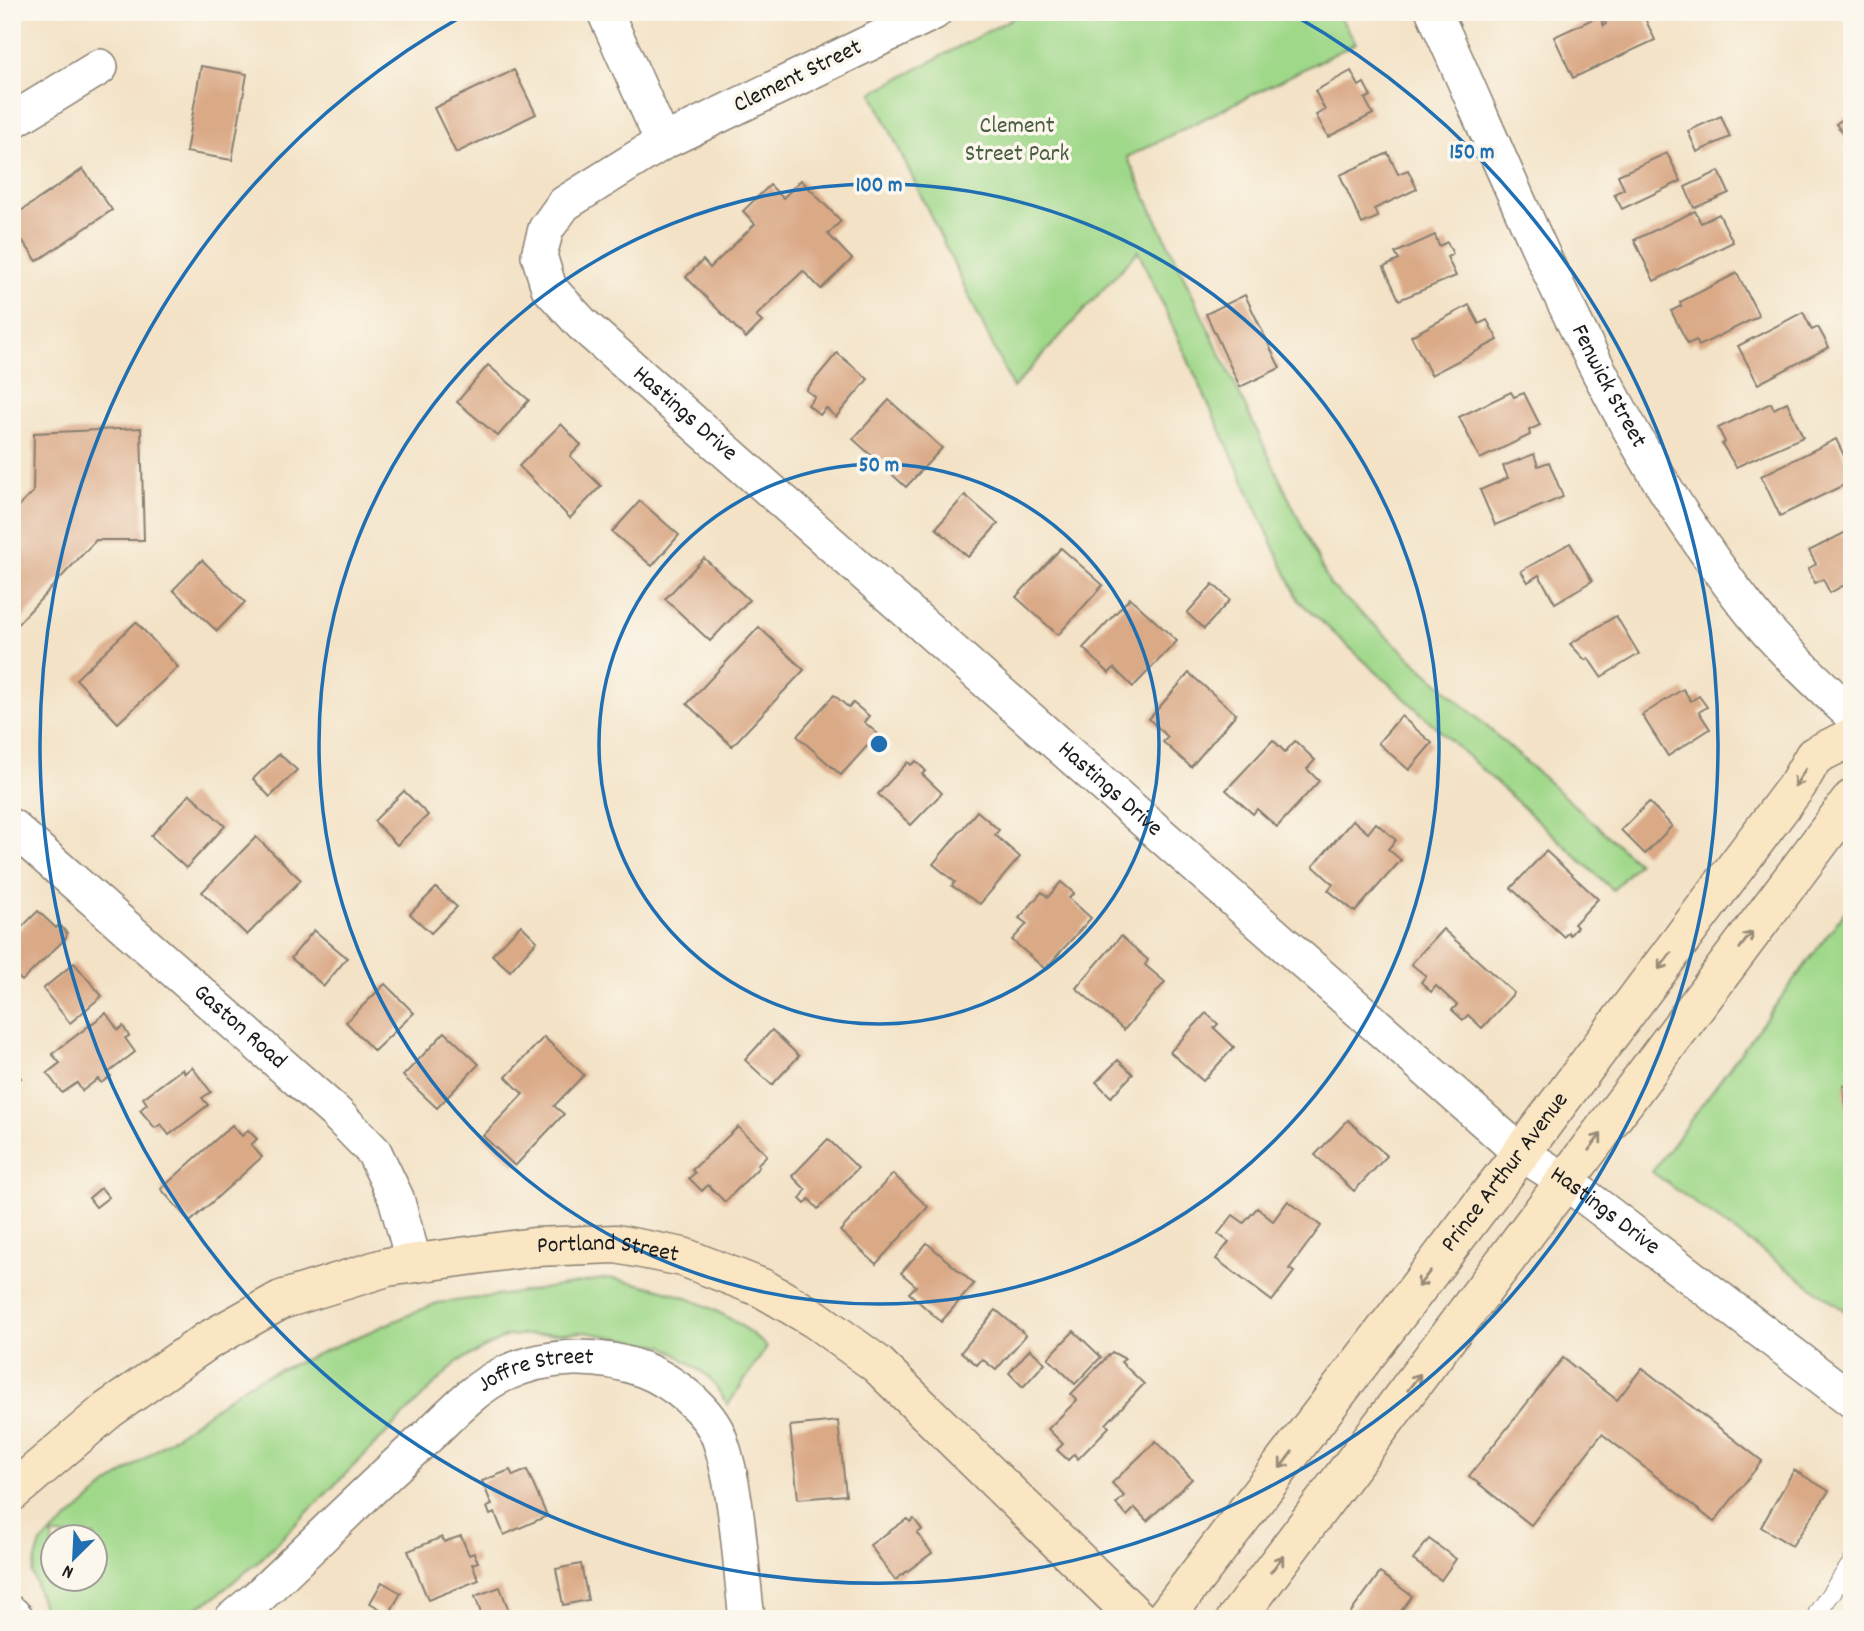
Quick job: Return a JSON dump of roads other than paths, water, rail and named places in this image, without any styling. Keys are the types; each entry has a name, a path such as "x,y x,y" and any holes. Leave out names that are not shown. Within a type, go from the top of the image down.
{"street":[{"path":"605,12 663,142"},
{"name":"Clement Street","path":"663,142 934,12"},
{"name":"Fenwick Street","path":"1434,12 1615,406 1655,476 1749,610 1852,715"},
{"path":"12,121 100,67"},
{"name":"Hastings Drive","path":"663,142 564,204 553,217 539,255 543,275 559,302 1521,1153 1565,1181 1852,1400"},
{"name":"Prince Arthur Avenue","path":"1164,1619 1521,1153 1798,784 1814,755 1852,737"},
{"path":"1236,1619 1852,799"},
{"name":"Gaston Road","path":"12,827 335,1112 374,1152 396,1198 414,1264"},
{"name":"Portland Street","path":"12,1492 108,1410 206,1341 281,1300 387,1267 534,1247 615,1244 682,1256 762,1288 815,1319 877,1364 1138,1619"},
{"name":"Joffre Street","path":"232,1619 463,1404 502,1375 538,1362 582,1358 626,1364 656,1375 698,1407 720,1437 728,1470 747,1619"},
{"path":"12,1614 17,1619"}],"lane":[{"path":"1818,1612 1852,1563"}],"park label":[{"name":"Clement Street Park","path":"1017,141"}]}
